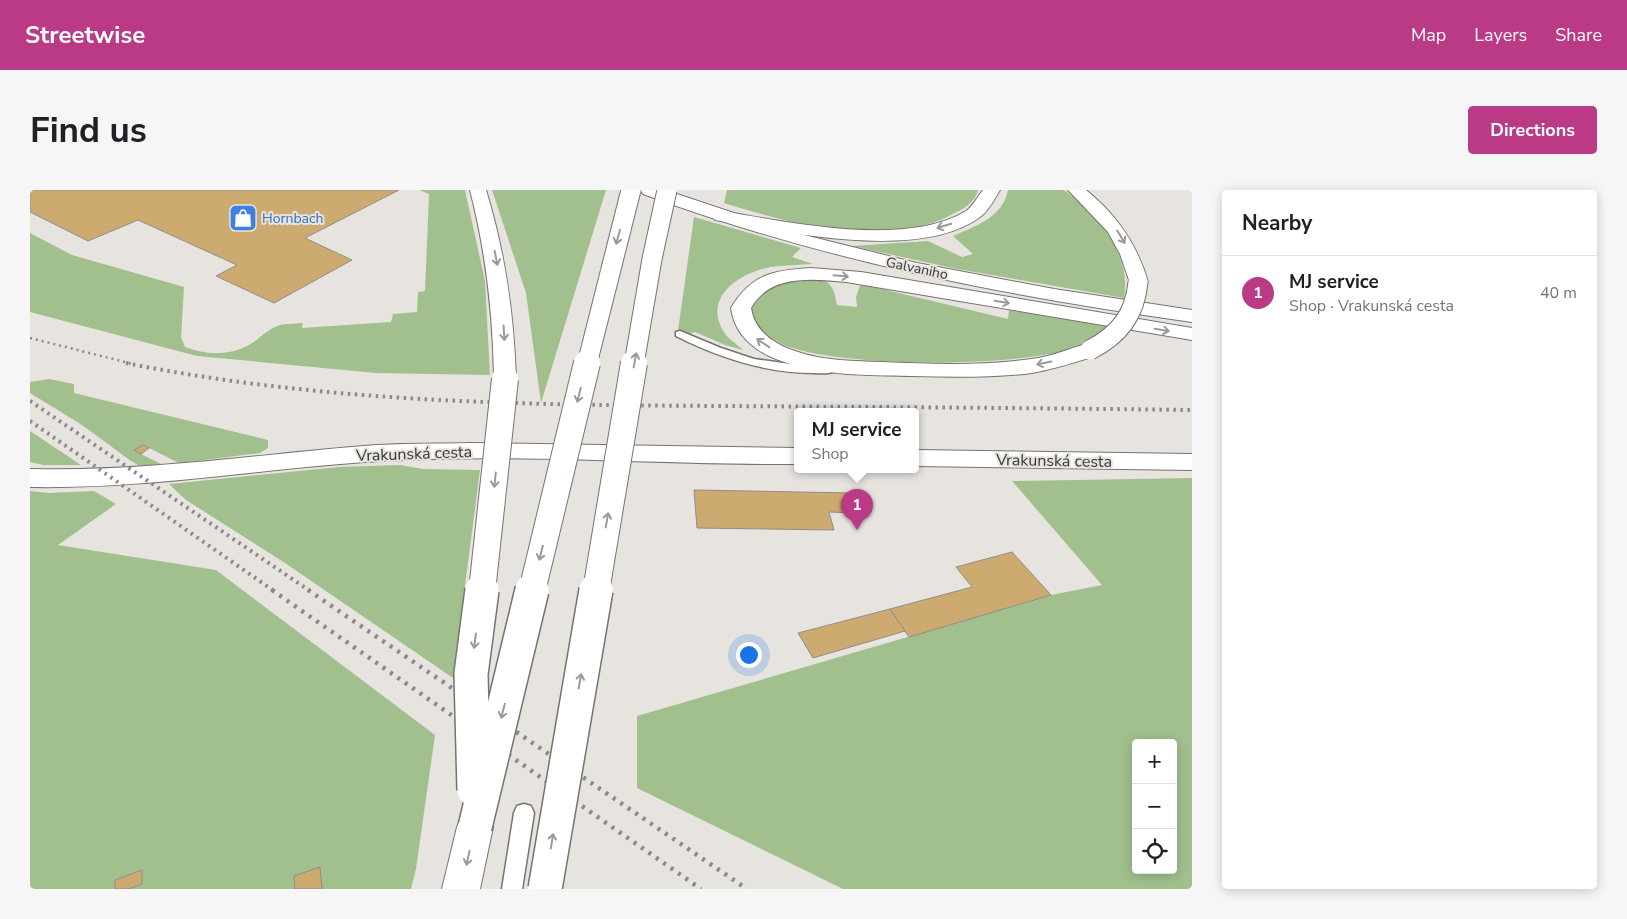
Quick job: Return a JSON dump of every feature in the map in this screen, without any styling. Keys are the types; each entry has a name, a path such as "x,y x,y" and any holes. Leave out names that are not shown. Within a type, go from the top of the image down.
{"main road":[{"path":"475,827 471,674 492,512 505,379 504,331 500,288 490,230 478,190"},
{"path":"461,889 613,256 631,190"},
{"name":"Galvaniho","path":"649,190 721,216 845,252 1012,288 1192,316"},
{"path":"545,889 650,268 667,190"},
{"path":"721,216 842,234 904,234 931,230 961,220 981,208 992,190"},
{"path":"1076,190 1108,219 1126,245 1134,262 1138,282 1134,307 1129,319 1108,342 1090,350 1062,360 1001,369 865,368 796,358 764,344 745,327 741,317 741,308 744,300 759,286 784,277 807,274 842,275 1192,334"},
{"name":"Vrakunská cesta","path":"30,478 76,479 140,476 366,454 470,451 794,456"},
{"name":"Vrakunská cesta","path":"919,458 1192,462"}],"lane":[{"path":"1086,190 1108,219"},
{"path":"680,334 712,350 738,360 799,369 865,368"},
{"path":"512,889 524,813"}],"green space":[{"path":"419,190 465,190 485,281 490,375 376,373 197,356 30,312 30,233 72,255 184,287 181,337 185,347 201,352 225,353 241,349 272,329 285,324 303,323 302,328 391,322 393,314 417,312 418,292 425,291 429,194"},
{"path":"492,190 606,190 541,403 526,293"},
{"path":"727,190 978,190 974,199 964,208 925,225 897,230 868,232 808,225 779,219 724,203"},
{"path":"1008,190 1063,190 1091,213 1108,234 1120,258 1124,271 1124,298 957,269 852,246 928,241 962,257 973,254 953,236 979,224 994,214 1001,207"},
{"path":"694,217 801,248 792,257 813,264 776,266 759,270 746,275 726,290 720,299 717,310 719,322 726,335 743,350 725,345 695,332 677,338"},
{"path":"822,280 831,287 835,294 837,305 857,307 856,297 860,286 865,285 1008,319 1009,310 1108,326 1080,346 1053,353 975,362 929,362 842,358 806,351 780,343 763,332 757,325 752,310 754,302 770,288 796,281"},
{"path":"49,379 74,384 74,393 268,440 268,448 260,453 179,463 143,445 135,451 163,465 138,465 82,425 30,393 30,382"},
{"path":"30,431 81,465 43,465 30,462"},
{"path":"400,465 423,469 480,470 453,678 285,563 186,500 169,484 339,467"},
{"path":"1192,478 1192,889 843,889 637,788 637,716 1051,595 1102,585 1012,481"},
{"path":"30,491 49,493 94,491 116,504 58,545 216,570 435,735 416,869 411,889 30,889"}],"building":[{"path":"30,190 399,190 305,238 352,260 274,303 216,276 237,265 138,220 88,241 30,212"},
{"path":"143,445 149,448 141,454 134,450"},
{"path":"694,490 851,493 856,513 829,512 834,530 697,528"},
{"path":"1012,552 1051,595 909,637 890,609 972,587 956,567"},
{"path":"890,609 905,631 813,658 798,633"},
{"path":"320,867 322,889 295,889 294,876"},
{"path":"142,870 142,884 129,889 115,889 115,880"}],"railway":[{"path":"30,338 133,364"},
{"path":"126,363 275,386 350,394 499,403 1192,410"},
{"path":"30,401 310,591"},
{"path":"30,421 274,591"},
{"path":"272,590 701,889"},
{"path":"308,590 747,889"}],"place":[{"name":"Hornbach","path":"243,218"},
{"name":"MJ service","path":"857,530"}]}
